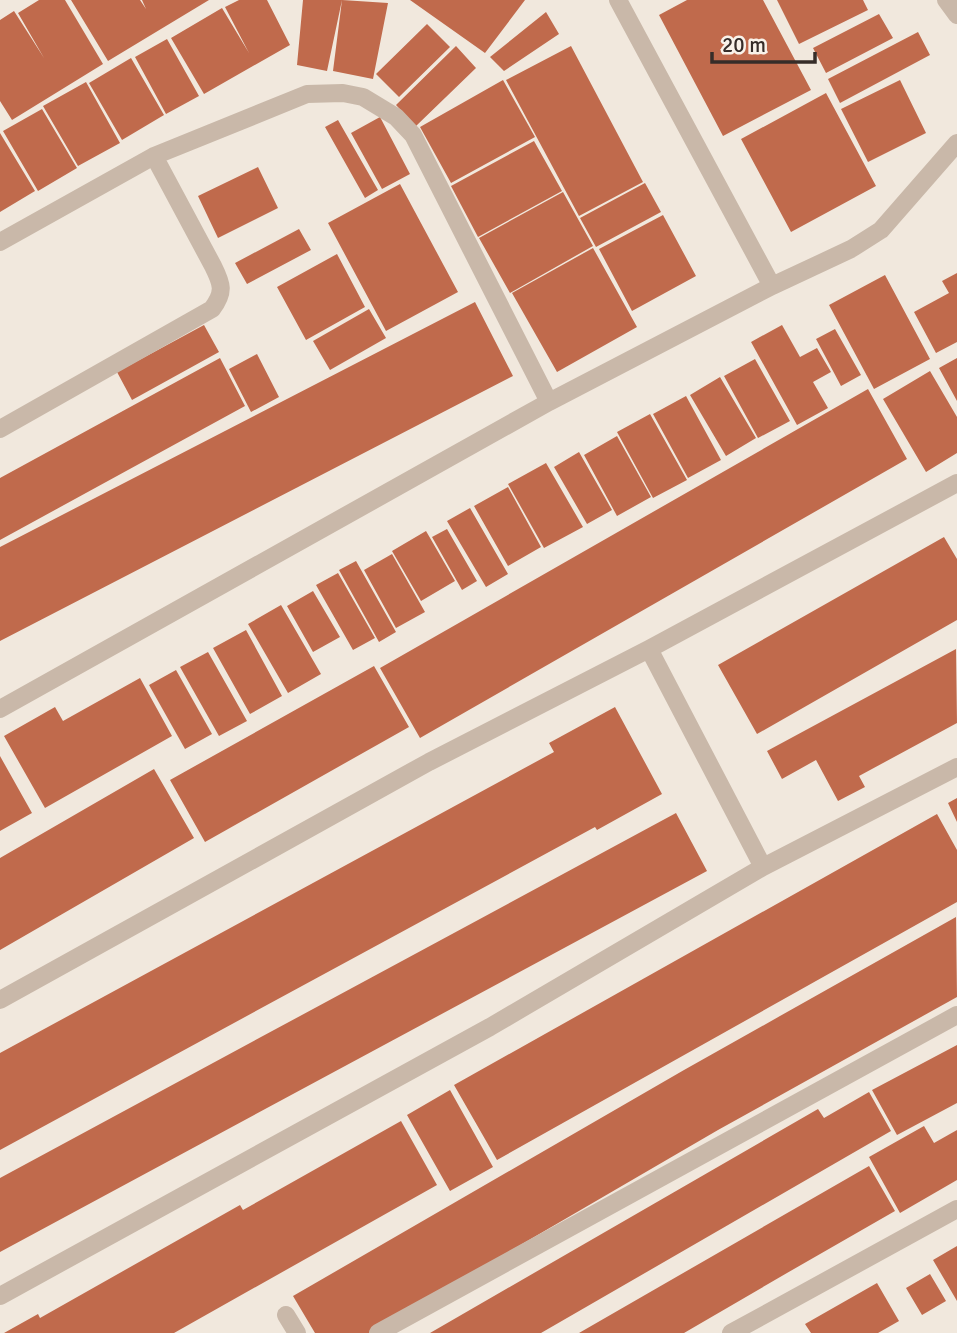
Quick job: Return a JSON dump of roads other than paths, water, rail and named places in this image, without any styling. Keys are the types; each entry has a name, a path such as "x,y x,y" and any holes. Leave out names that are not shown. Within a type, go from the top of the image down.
{"street":[{"path":"618,0 772,286"},
{"path":"946,0 957,15"},
{"path":"0,242 154,156 307,94 344,93 363,97 397,117 412,135 549,402"},
{"path":"0,709 549,402 772,286 851,250 881,230 957,143"},
{"path":"0,429 212,309 222,296 222,284 154,156"},
{"path":"0,1000 429,762 649,649 957,483"},
{"path":"649,649 763,867"},
{"path":"0,1296 490,1027 763,867 957,767"},
{"path":"378,1333 957,1015"},
{"path":"731,1333 957,1209"},
{"path":"286,1315 297,1333"}]}
